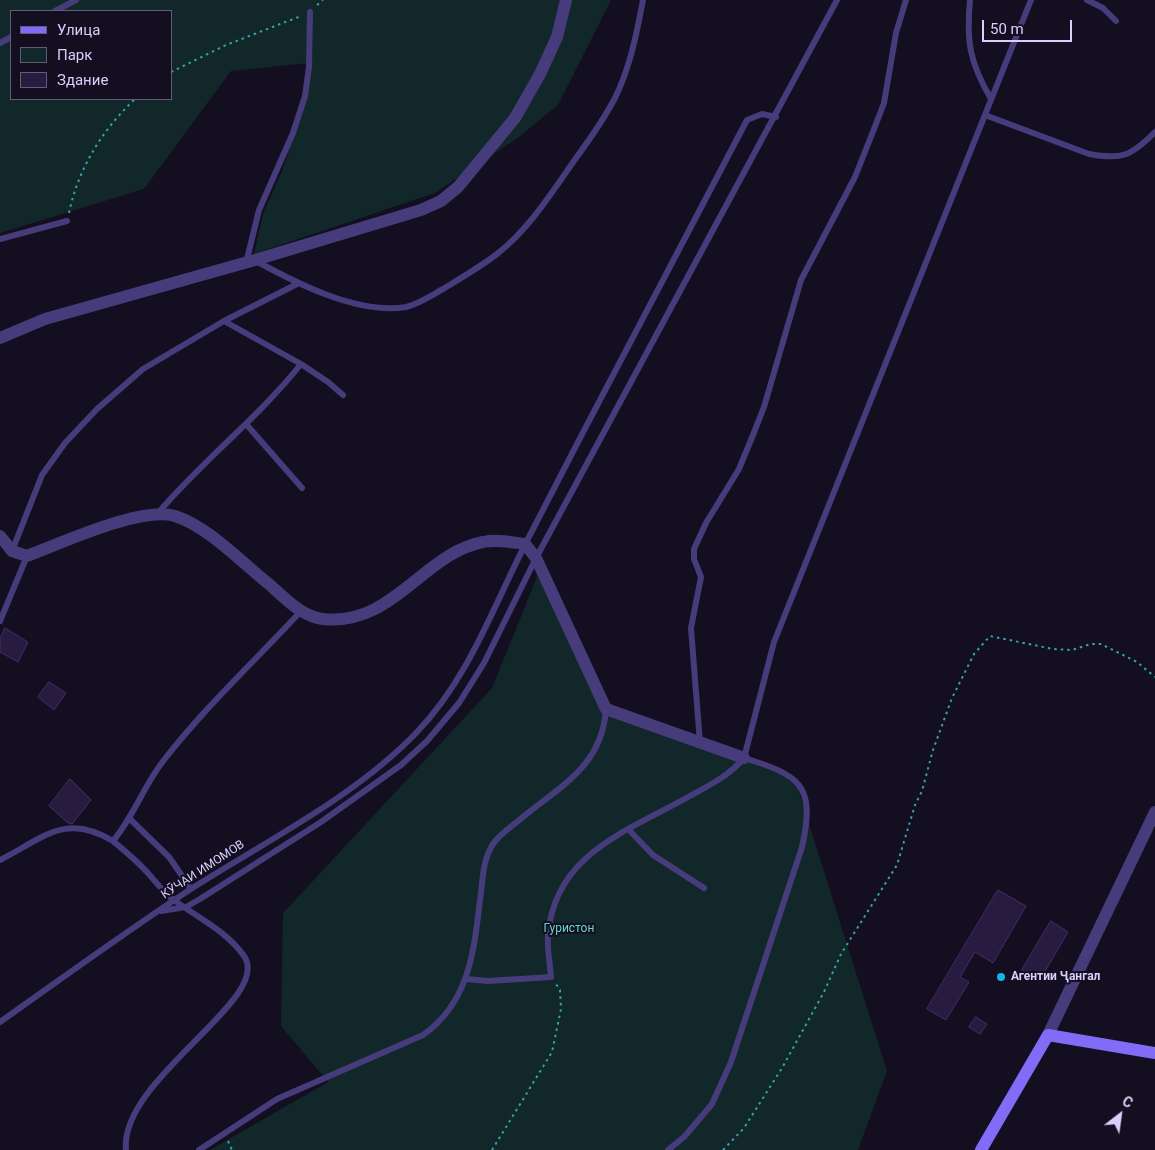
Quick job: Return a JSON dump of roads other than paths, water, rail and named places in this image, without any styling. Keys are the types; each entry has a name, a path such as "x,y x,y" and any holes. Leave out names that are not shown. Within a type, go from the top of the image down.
{"street":[{"path":"0,338 45,319 251,261 421,210 441,201 458,187 515,118 540,74 557,37 566,0"},
{"path":"0,536 12,551 27,556 138,516 158,513 176,516 195,526 225,548 301,611 322,619 344,618 366,613 396,598 448,556 466,547 484,541 505,541 525,544 536,558 606,709 744,758"},
{"path":"981,1150 1048,1035 1155,812"},
{"path":"1048,1035 1155,1053"}],"lane":[{"path":"57,10 76,0"},
{"path":"310,12 309,67 305,96 293,133 259,210 251,261 332,296 363,304 407,306 421,301 451,284 498,254 531,219 564,176 615,98 631,53 643,0"},
{"name":"КӮЧАИ ИМОМОВ","path":"160,912 186,907 345,806 401,765 421,747 449,716 468,690 536,558 837,0"},
{"path":"700,743 691,628 701,576 694,559 694,549 706,523 738,469 753,435 764,407 801,280 855,177 874,129 884,103 896,33 906,0"},
{"path":"970,0 969,38 972,57 979,78 992,99"},
{"path":"467,980 488,981 551,977 548,937 551,916 566,878 581,862 629,830 725,776 744,758 774,642 1031,0"},
{"path":"1088,0 1103,8 1116,21"},
{"name":"КӮЧАИ ИМОМОВ","path":"160,912 192,889 315,812 386,760 417,732 438,709 460,675 525,544 747,120 762,114 776,116"},
{"path":"985,115 1089,154 1103,156 1121,157 1136,148 1155,132"},
{"path":"0,240 67,222"},
{"path":"12,551 42,474 65,443 90,416 143,370 224,322 299,283"},
{"path":"224,322 301,364 328,382 343,395"},
{"path":"158,513 189,478 276,394 301,364"},
{"path":"246,424 302,488"},
{"path":"0,621 27,556"},
{"path":"113,841 130,818 156,770 190,727 301,611"},
{"path":"199,1150 284,1096 423,1035 433,1028 452,1008 467,980 475,937 482,876 488,853 500,836 583,768 600,740 606,709"},
{"path":"668,1150 685,1136 712,1104 731,1062 802,847 807,823 803,790 793,777 778,769 744,758"},
{"path":"130,818 169,857 192,889"},
{"path":"0,860 55,831 69,827 85,828 113,841 175,900 218,930 244,955 249,965 249,974 233,1001 164,1072 136,1109 126,1134 126,1150"},
{"path":"629,830 653,855 704,888"},
{"path":"0,1022 160,912"}],"place":[{"name":"Агентии Ҷангал","path":"1001,977"}],"park label":[{"name":"Гуристон","path":"569,929"}]}
